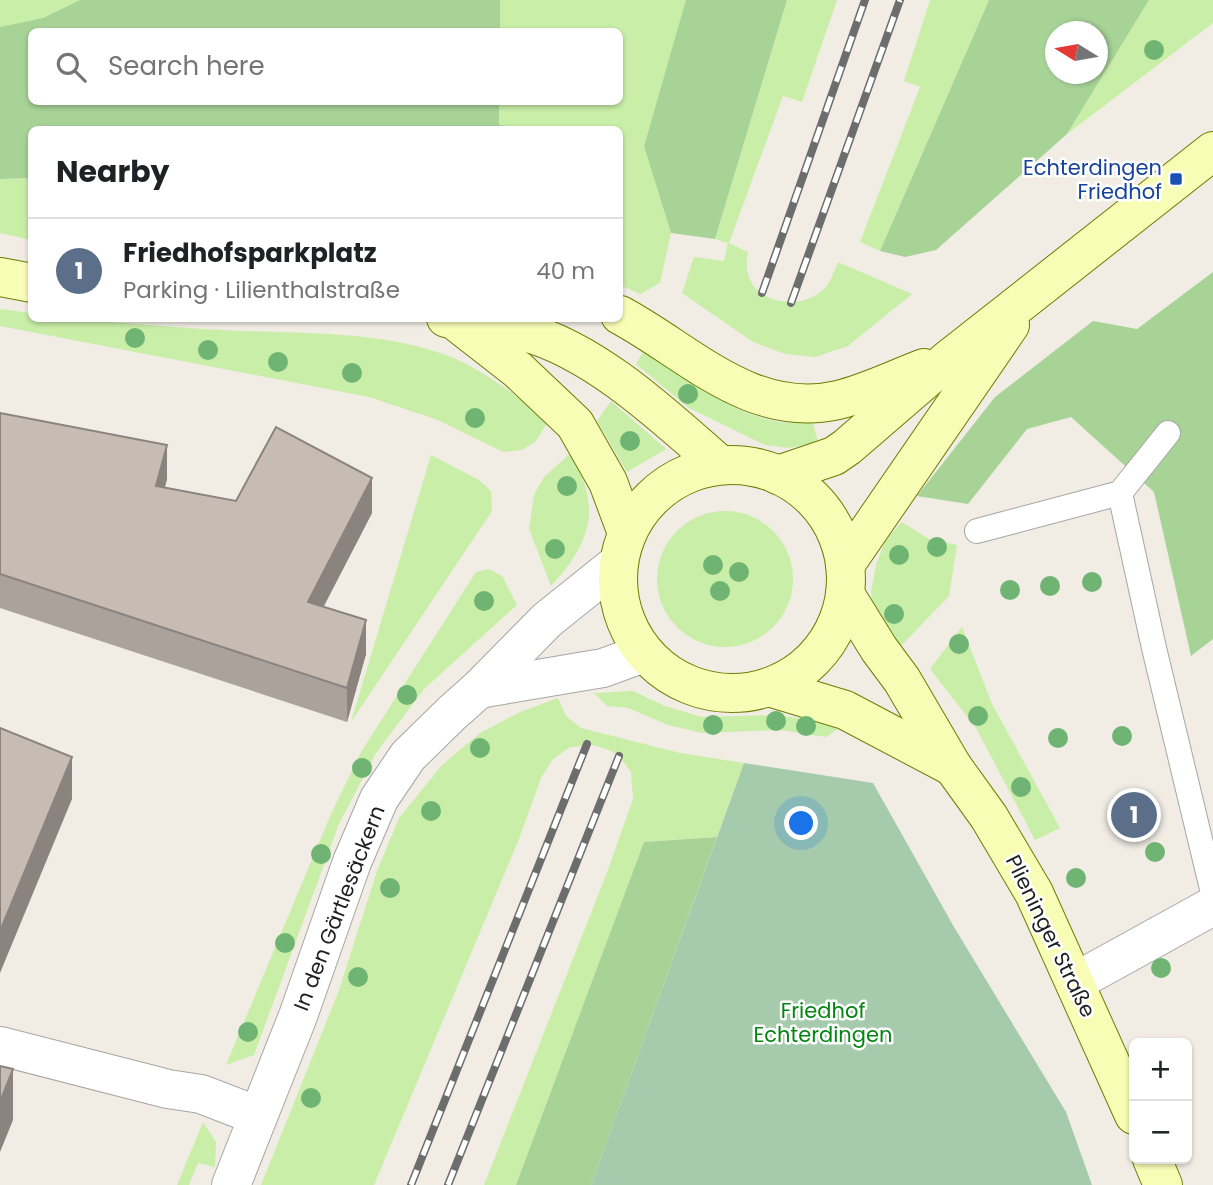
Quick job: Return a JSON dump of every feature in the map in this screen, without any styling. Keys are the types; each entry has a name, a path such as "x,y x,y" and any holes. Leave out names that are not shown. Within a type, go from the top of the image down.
{"main road":[{"path":"778,475 834,456 847,447 949,359 1213,151"},
{"path":"0,277 28,282"},
{"path":"845,579 1032,293"},
{"path":"623,317 734,386 763,398 800,404 835,401 949,359"},
{"path":"453,322 518,370 575,424 608,482 623,548 618,595 627,626 644,653 670,676 701,690 735,694 769,687 797,673 820,652 837,625 845,579 838,536 824,511 803,490 778,475 750,466 720,465 691,472 665,486 643,508 623,548"},
{"path":"462,322 525,332 560,346 611,375 720,465"},
{"name":"Plieninger Straße","path":"845,579 878,649 902,680 953,767 989,817 1034,893 1129,1104"},
{"name":"Plieninger Straße","path":"769,687 845,710 953,767"},
{"path":"1154,1164 1163,1185"}],"street":[{"name":"In den Gärtlesäckern","path":"231,1185 299,1017 352,862 379,799 408,756 623,548"},
{"path":"479,690 603,668 644,653"},
{"path":"1075,982 1213,906"},
{"path":"0,1046 201,1094 258,1116"}],"lane":[{"path":"977,531 1120,493 1168,433"},
{"path":"1120,493 1213,893"}],"green space":[{"path":"0,0 80,0 43,18 0,27"},
{"path":"80,0 500,0 500,28 28,28 28,105 499,105 499,125 506,126 28,126 28,178 0,179 0,27 43,18"},
{"path":"500,0 687,0 644,145 671,233 660,283 640,294 623,286 623,126 499,125 499,105 623,105 623,28 500,28"},
{"path":"686,0 787,0 715,239 671,233 644,146"},
{"path":"787,0 837,0 802,102 783,96 729,243 748,252 750,280 756,289 775,300 797,301 818,294 828,284 838,262 912,294 848,346 815,357 785,354 753,342 682,293 694,257 724,261 728,243 715,239"},
{"path":"930,0 989,0 880,251 860,242 920,87 904,81"},
{"path":"989,0 1149,0 1108,67 1108,21 1045,21 1045,84 1098,84 1067,134 936,250 905,257 880,251"},
{"path":"1149,0 1213,0 1213,23 1067,134 1098,84 1108,84 1108,67"},
{"path":"28,178 28,239 0,233 0,179"},
{"path":"1213,272 1213,639 1191,656 1154,492 1071,417 1027,429 968,504 917,496 995,397 1093,321 1137,329"},
{"path":"0,309 28,313 28,322 109,322 333,334 388,340 455,359 497,382 549,420 536,441 522,450 503,452 438,420 369,397 0,326"},
{"path":"644,350 706,392 739,409 779,422 813,423 818,442 790,448 765,445 689,408 636,364"},
{"path":"611,401 666,449 627,472 597,421"},
{"path":"572,452 587,493 588,523 574,557 551,586 529,529 534,495 544,477"},
{"path":"431,455 479,480 491,491 492,511 351,722"},
{"path":"725,511 751,516 773,531 788,553 793,579 788,605 773,627 751,642 725,647 699,642 677,627 662,605 657,579 662,553 677,531 699,516"},
{"path":"902,522 929,539 957,545 949,596 899,648 873,614 871,591 876,565 885,541"},
{"path":"489,569 502,576 517,605 424,689 376,753 339,824 254,1055 226,1065 331,814 361,752 476,572"},
{"path":"962,627 992,704 1060,828 1035,840 976,728 930,669"},
{"path":"633,691 665,706 702,717 777,715 810,720 838,729 826,737 780,730 702,733 668,725 628,708 607,706 594,693"},
{"path":"558,698 566,716 581,728 680,753 744,763 717,837 644,842 516,1185 484,1185 606,875 633,799 631,772 619,756 593,745 570,747 553,759 541,778 519,839 374,1185 261,1185 338,993 377,871 399,818 442,765 480,733 520,712"},
{"name":"Friedhof Echterdingen","path":"744,763 873,783 954,927 1066,1112 1092,1185 591,1185"},
{"path":"717,837 591,1185 516,1185 644,842"},
{"path":"203,1122 216,1142 215,1167 198,1163 189,1185 177,1185"}],"building":[{"path":"0,413 167,445 156,486 236,501 276,427 372,478 308,602 366,620 347,688 0,574"},
{"path":"0,728 72,757 0,931"},
{"path":"0,1066 13,1069 0,1102"}],"railway":[{"path":"762,293 865,0"},
{"path":"791,303 900,0"},
{"path":"411,1185 587,744"},
{"path":"448,1185 619,756"}],"place":[{"name":"Echterdingen Friedhof","path":"1176,179"},
{"name":"Friedhofsparkplatz","path":"1134,815"}]}
